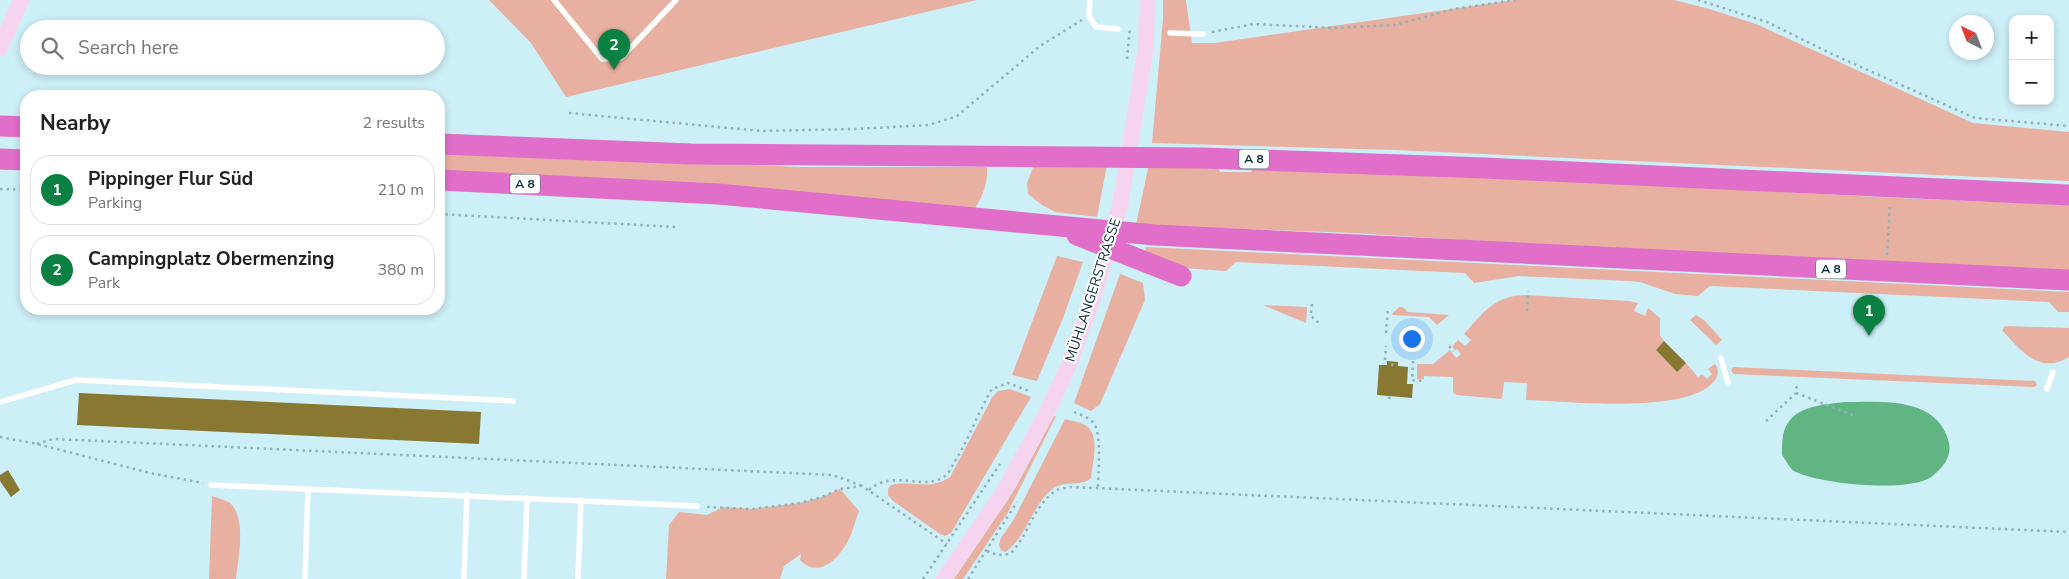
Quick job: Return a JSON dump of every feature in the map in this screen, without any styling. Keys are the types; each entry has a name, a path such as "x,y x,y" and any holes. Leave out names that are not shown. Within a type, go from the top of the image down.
{"highway":[{"path":"0,126 20,127"},
{"name":"A 8","path":"445,144 691,154 1213,158 1494,168 2069,194"},
{"path":"0,159 20,160"},
{"name":"A 8","path":"445,180 718,194 1184,237 2069,280"},
{"path":"1053,226 1181,276"}],"main road":[{"path":"0,48 21,0"},
{"name":"MÜHLANGERSTRASSE","path":"944,579 1000,496 1045,416 1069,365 1093,298 1120,206 1138,107 1146,47 1147,0"}],"lane":[{"path":"554,0 602,59 621,58 676,0"},
{"path":"1090,0 1089,16 1096,27 1118,29"},
{"path":"1170,32 1203,34"},
{"path":"1722,358 1728,383"},
{"path":"2047,390 2053,372"},
{"path":"0,402 76,380 513,401"},
{"path":"212,484 697,506"},
{"path":"305,579 308,489"},
{"path":"464,579 467,495"},
{"path":"524,579 527,498"},
{"path":"578,579 581,500"}],"path":[{"path":"1203,34 1254,24 1334,28 1395,24 1454,10 1515,0"},
{"path":"1698,0 1767,22 1832,54 1974,118 2069,126"},
{"path":"569,113 761,131 856,130 929,125 957,116 1040,46 1089,16"},
{"path":"1126,66 1130,20"},
{"path":"1887,258 1890,186"},
{"path":"0,189 20,190"},
{"path":"445,214 627,226 676,227"},
{"path":"1527,311 1528,291"},
{"path":"1312,304 1311,316 1319,323"},
{"path":"1386,333 1388,308"},
{"path":"1385,360 1386,346"},
{"path":"1449,346 1454,351"},
{"path":"1392,366 1393,360"},
{"path":"1412,381 1413,361"},
{"path":"1407,377 1412,381 1424,381"},
{"path":"1766,421 1796,393 1797,382"},
{"path":"869,490 877,483 891,480 929,482 946,475 960,453 992,389 1008,383 1029,391"},
{"path":"1796,393 1853,415"},
{"path":"1074,412 1088,418 1095,424 1098,435 1098,488"},
{"path":"0,437 37,444 150,473 212,484"},
{"path":"37,444 52,439 113,441 833,475 869,490 947,544"},
{"path":"923,579 1000,463"},
{"path":"697,506 752,509 800,503 822,497 840,489 862,486"},
{"path":"968,579 988,551 998,555 1010,554 1020,545 1038,510 1057,490 1072,487 2069,532"}],"shaded area":[{"path":"489,0 977,0 566,97 531,43"},
{"path":"1163,0 1186,0 1192,43 1215,43 1514,0 1674,0 1756,24 1973,123 2069,132 2069,181 1396,150 1152,143"},
{"path":"445,151 799,167 987,167 984,189 975,209 445,172"},
{"path":"1149,164 1217,165 1220,172 1251,172 1254,167 2069,205 2069,270 1559,246 1354,233 1136,225"},
{"path":"1034,165 1107,165 1097,217 1055,212 1028,194 1027,183"},
{"path":"1146,247 2069,292 2069,312 2058,312 2049,302 1710,286 1698,296 1675,294 1640,282 1628,281 1519,276 1474,283 1465,273 1236,262 1226,271 1183,268 1145,253"},
{"path":"1057,256 1083,262 1063,318 1037,381 1012,375"},
{"path":"1120,274 1143,283 1145,300 1100,404 1091,411 1074,403"},
{"path":"1525,295 1638,303 1634,311 1645,316 1648,308 1660,318 1660,335 1664,341 1656,350 1677,371 1686,363 1698,377 1702,374 1707,379 1712,374 1708,369 1715,364 1718,375 1714,381 1700,392 1679,398 1626,404 1526,400 1527,383 1504,382 1502,399 1457,395 1453,393 1453,377 1424,376 1424,379 1417,379 1417,364 1433,364 1450,350 1456,358 1461,354 1452,347 1458,340 1465,346 1471,340 1464,334 1490,307 1505,298"},
{"path":"1263,305 1307,307 1306,323"},
{"path":"1399,307 1403,307 1408,312 1449,315 1437,325 1429,317 1393,315"},
{"path":"1696,315 1704,320 1722,340 1716,345 1690,320"},
{"path":"2005,326 2069,328 2069,357 2058,362 2049,363 2031,358 2016,346 2002,330"},
{"path":"1733,367 2035,381 2037,385 2034,387 1734,374 1731,371"},
{"path":"1010,389 1031,397 951,533 945,536 940,534 893,501 888,495 888,489 891,485 928,484 950,477 993,396 998,391"},
{"path":"1845,402 1891,403 1921,409 1933,417 1943,428 1950,448 1948,458 1931,477 1920,482 1904,485 1885,486 1844,483 1824,480 1794,471 1782,455 1783,434 1788,422 1801,411 1809,408"},
{"path":"1054,416 1056,416 1007,514 963,579 954,579 1016,487"},
{"path":"1065,419 1083,424 1092,432 1094,438 1094,459 1091,478 1081,483 1061,485 1051,490 1044,497 1018,540 1005,552 1001,550 999,545 1001,538 1014,519"},
{"path":"840,489 859,511 844,548 827,565 814,568 800,560 801,554 784,566 780,579 666,579 669,525 679,512 707,515 723,507 752,509 800,503 822,497"},
{"path":"212,496 230,503 238,518 240,539 236,579 209,579"}],"building":[{"path":"1664,341 1686,363 1677,372 1656,350"},
{"path":"1387,361 1398,362 1398,366 1408,367 1407,384 1413,384 1412,398 1377,395 1379,365 1387,365"},
{"path":"79,393 481,412 479,444 77,425"},
{"path":"8,470 20,490 11,497 0,481 0,475"}],"place":[{"name":"Campingplatz Obermenzing","path":"614,70"},
{"name":"Pippinger Flur Süd","path":"1869,336"}]}
